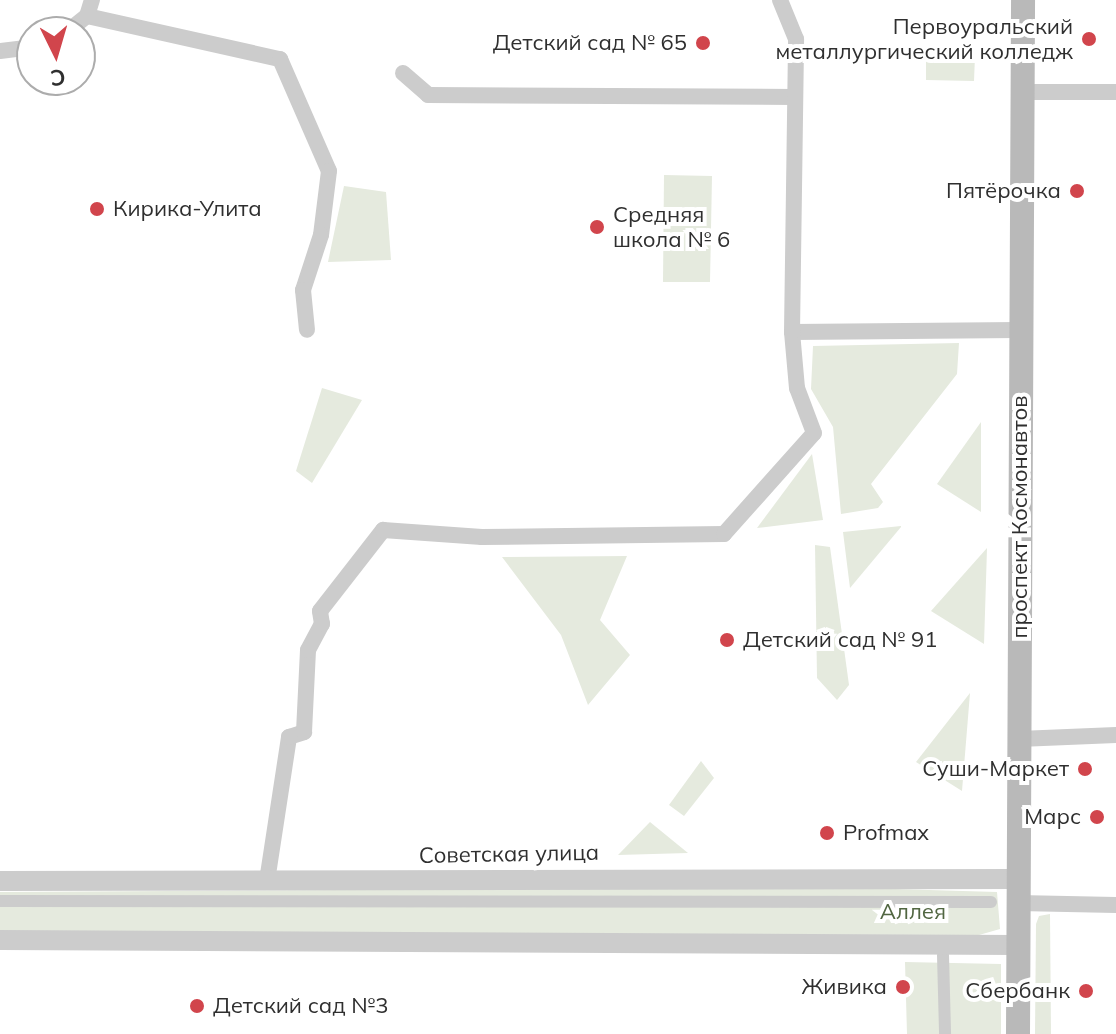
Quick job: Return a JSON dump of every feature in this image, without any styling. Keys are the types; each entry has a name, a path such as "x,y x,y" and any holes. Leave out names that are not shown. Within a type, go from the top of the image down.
{"main road":[{"name":"проспект Космонавтов","path":"1018,1034 1023,0"}],"street":[{"path":"267,881 289,737 304,732 308,650 322,624 320,611 383,530 482,537 724,534 814,433 797,388 792,332 796,39 780,0"},
{"path":"89,8 280,59 329,171 321,235 303,290 307,330"},
{"path":"403,73 428,95 795,97"},
{"path":"1023,92 1116,92"},
{"path":"792,332 1021,330"},
{"path":"1019,739 1116,735"},
{"name":"Советская улица","path":"0,881 267,881 1018,891"},
{"path":"1018,891 1116,905"},
{"path":"0,901 991,902"},
{"path":"0,940 1017,945"},
{"path":"943,955 945,1034"}],"green space":[{"path":"926,56 975,56 974,81 926,80"},
{"path":"664,175 712,176 710,282 663,282"},
{"path":"344,186 386,192 391,260 328,262"},
{"path":"959,343 957,374 871,484 883,502 878,508 841,514 833,427 811,389 813,346"},
{"path":"322,388 362,400 312,483 296,471"},
{"path":"981,422 981,512 937,484"},
{"path":"812,454 823,520 757,528"},
{"path":"901,527 850,588 843,532"},
{"path":"815,545 830,547 849,685 837,700 817,678"},
{"path":"987,548 984,644 931,611"},
{"path":"627,556 600,620 630,655 588,705 561,635 502,557"},
{"path":"970,693 962,791 916,762"},
{"path":"701,761 714,778 684,816 669,805"},
{"path":"650,822 688,853 618,855"},
{"name":"Аллея","path":"826,887 997,892 1000,929 979,935 0,934 0,892"},
{"path":"1050,914 1051,1034 1035,1034 1036,924 1039,916"},
{"path":"905,962 1001,964 1001,1034 907,1034"}],"place":[{"name":"Первоуральский металлургический колледж","path":"1089,39"},
{"name":"Детский сад № 65","path":"703,43"},
{"name":"Пятёрочка","path":"1077,191"},
{"name":"Кирика-Улита","path":"97,209"},
{"name":"Средняя школа № 6","path":"597,227"},
{"name":"Детский сад № 91","path":"727,640"},
{"name":"Суши-Маркет","path":"1085,769"},
{"name":"Марс","path":"1097,817"},
{"name":"Profmax","path":"827,833"},
{"name":"Живика","path":"903,987"},
{"name":"Сбербанк","path":"1086,991"},
{"name":"Детский сад №3","path":"197,1006"}]}
